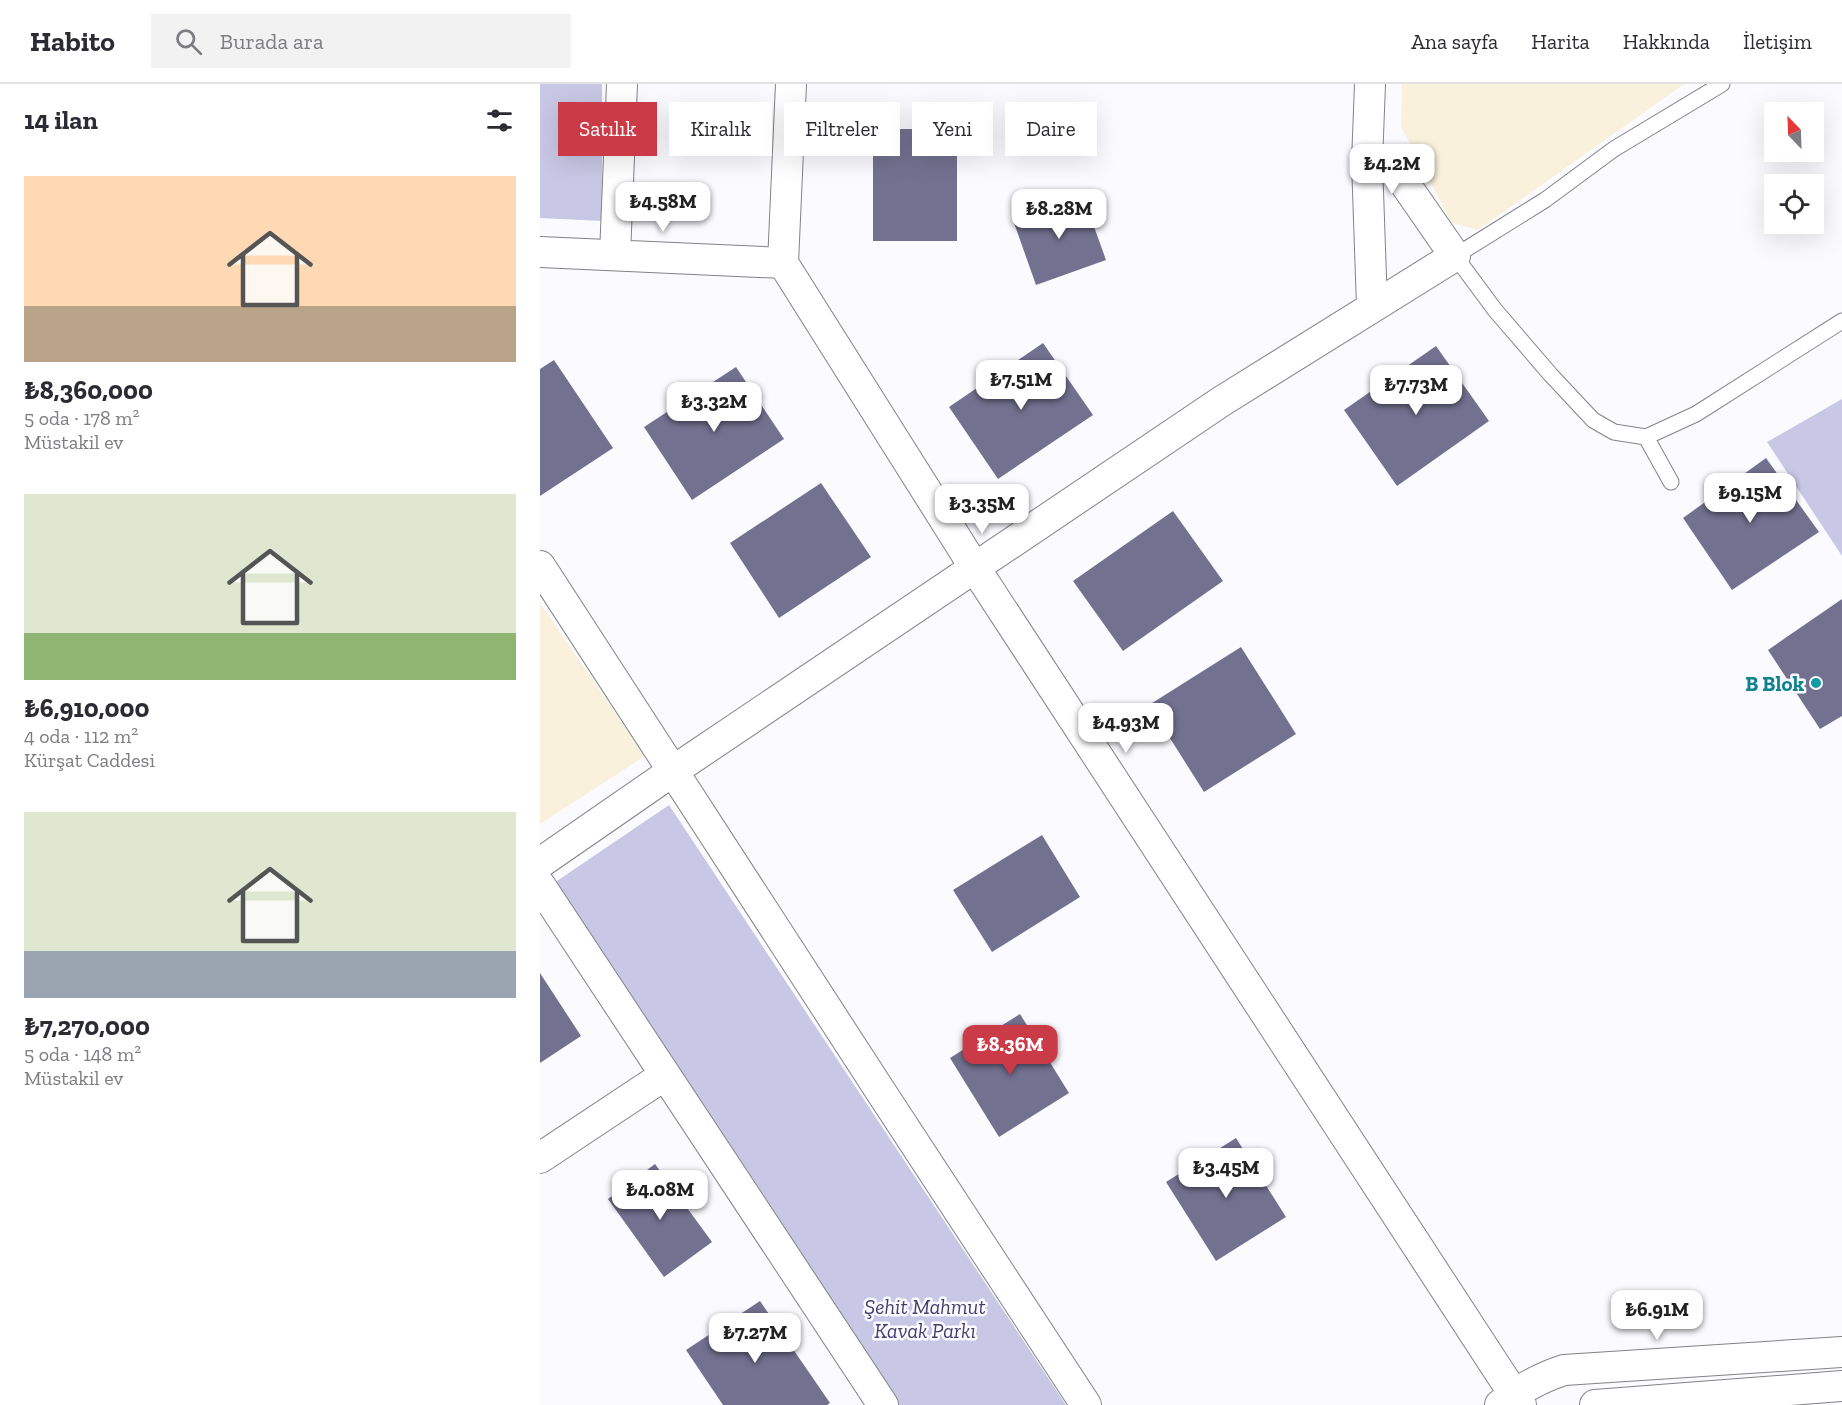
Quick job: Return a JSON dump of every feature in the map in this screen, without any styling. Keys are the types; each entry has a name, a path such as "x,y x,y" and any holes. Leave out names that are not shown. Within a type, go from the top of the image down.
{"street":[{"path":"615,255 622,84"},
{"path":"791,84 783,263 975,568 1512,1401 1539,1378 1564,1370 1842,1352"},
{"path":"1370,84 1367,162 1372,306"},
{"path":"540,863 672,771 1222,401 1455,256 1394,168 1383,161 1367,162"},
{"path":"540,252 783,263"},
{"path":"540,566 1086,1405"},
{"path":"540,885 883,1405"},
{"path":"540,1158 664,1075"},
{"path":"1595,1405 1842,1386"}],"lane":[{"path":"1722,84 1633,137 1545,200 1455,256 1495,310 1550,374 1593,420 1614,432 1646,436 1696,414 1842,321"},
{"path":"1646,436 1671,482"}],"shaded area":[{"path":"1402,84 1684,84 1478,230 1452,223 1401,127"},
{"path":"540,603 645,756 540,824"}],"green space":[{"path":"540,84 602,84 602,102 558,102 558,156 602,156 602,221 540,218"},
{"path":"1842,399 1842,556 1767,442"},
{"name":"Şehit Mahmut Kavak Parkı","path":"669,805 1066,1405 898,1405 554,883"}],"building":[{"path":"900,129 912,129 912,156 957,156 957,241 873,241 873,156 900,156"},
{"path":"1083,196 1106,260 1036,285 1013,220"},
{"path":"1043,343 1093,415 998,479 949,407"},
{"path":"1436,346 1489,421 1397,486 1344,410"},
{"path":"554,360 613,448 540,496 540,369"},
{"path":"736,367 784,439 692,500 644,427"},
{"path":"1766,458 1819,532 1732,590 1683,518"},
{"path":"821,483 871,557 779,618 730,543"},
{"path":"1173,511 1223,581 1123,651 1073,581"},
{"name":"B Blok","path":"1842,599 1842,716 1820,729 1768,650"},
{"path":"1241,647 1296,734 1204,792 1149,705"},
{"path":"1042,835 1080,897 992,952 953,890"},
{"path":"540,973 581,1036 540,1063"},
{"path":"1020,1014 1069,1093 999,1137 950,1058"},
{"path":"1236,1138 1286,1217 1216,1261 1166,1182"},
{"path":"655,1164 712,1242 664,1277 608,1199"},
{"path":"760,1301 830,1403 827,1405 723,1405 686,1350"}],"place":[{"name":"B Blok","path":"1816,683"}]}
